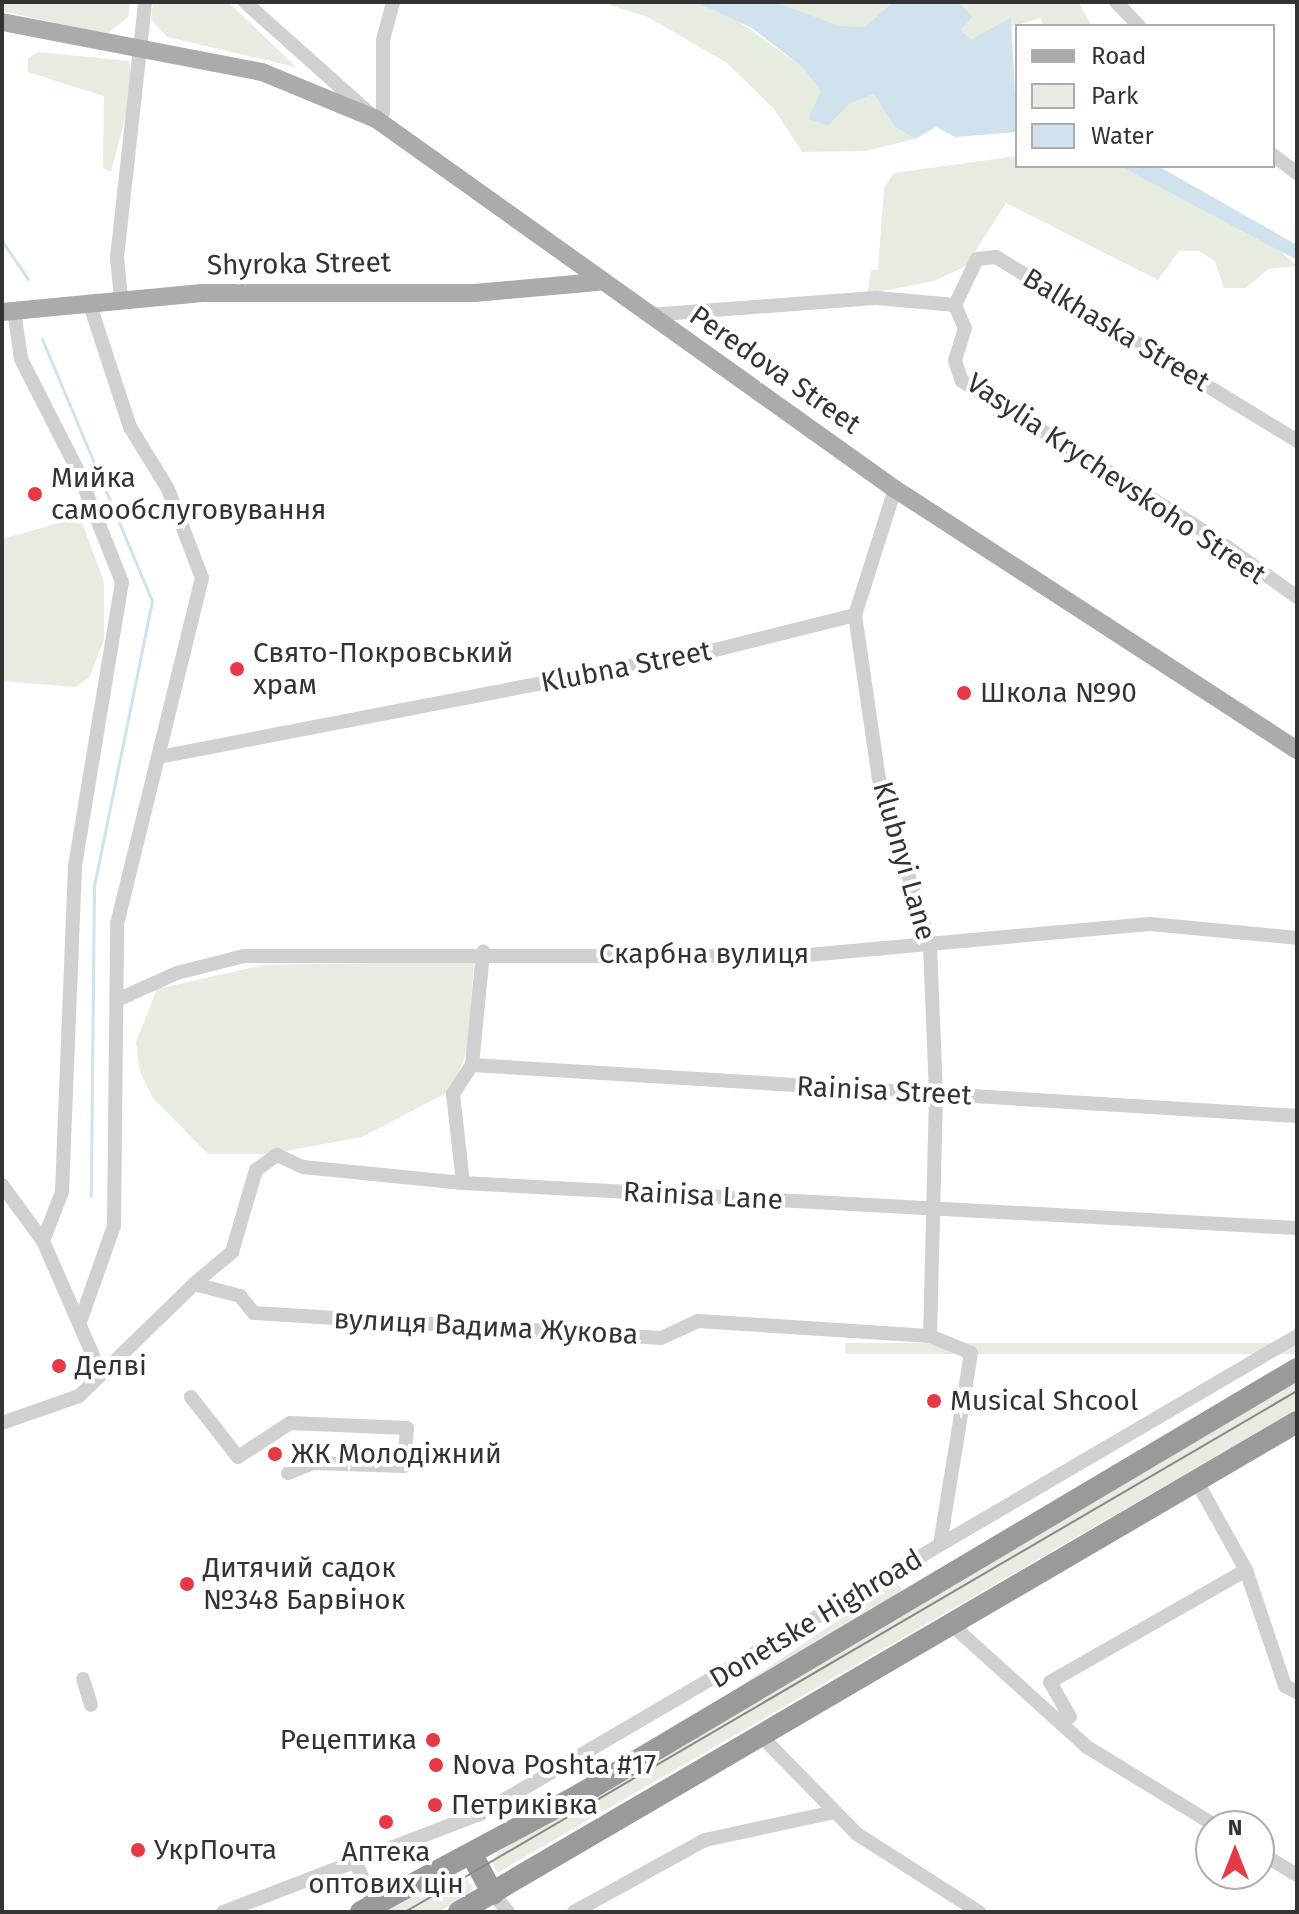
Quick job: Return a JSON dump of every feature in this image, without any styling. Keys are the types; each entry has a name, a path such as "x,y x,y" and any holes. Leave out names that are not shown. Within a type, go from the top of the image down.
{"highway":[{"name":"Donetske Highroad","path":"368,1909 472,1855 683,1733 1297,1369"},
{"path":"459,1912 763,1738 1297,1422"},
{"path":"472,1855 493,1894"}],"main road":[{"path":"2,22 262,72 376,119"},
{"name":"Peredova Street","path":"376,119 598,282 895,489 1297,750"},
{"name":"Shyroka Street","path":"8,311 121,298 355,287 474,293 598,282"}],"street":[{"path":"121,298 117,257 145,2"},
{"name":"Peredova Street","path":"245,2 376,119"},
{"path":"376,119 383,112 383,40 393,2"},
{"path":"1116,2 1137,24"},
{"path":"1275,156 1297,173"},
{"name":"Balkhaska Street","path":"955,305 977,259 996,257 1297,441"},
{"path":"648,315 877,298 955,305"},
{"path":"80,1322 114,1226 117,924 199,600 200,558 130,427 89,302"},
{"name":"Vasylia Krychevskoho Street","path":"955,305 965,328 955,361 962,381 1209,534 1297,597"},
{"path":"8,311 21,359 97,512 122,582 75,867 62,1192 43,1241"},
{"name":"Klubnyi Lane","path":"895,489 855,615 879,779 930,945 936,1094 930,1336"},
{"name":"Klubna Street","path":"159,757 719,649 855,615"},
{"name":"Скарбна вулиця","path":"117,1000 177,973 244,956 483,952 706,958 930,945 1136,924 1297,938"},
{"path":"463,1183 453,1094 472,1065 483,952"},
{"name":"Rainisa Street","path":"472,1065 1297,1116"},
{"name":"Rainisa Lane","path":"194,1284 232,1252 256,1170 266,1158 463,1183 1297,1228"},
{"path":"2,1185 43,1241 101,1374"},
{"path":"2,1423 79,1396 194,1284"},
{"name":"вулиця Вадима Жукова","path":"194,1284 240,1296 254,1313 661,1338 698,1321 930,1336 971,1353 940,1545"},
{"path":"223,1912 357,1865 480,1814 668,1710 940,1545 1297,1336"},
{"path":"191,1397 238,1457 290,1423 407,1428 404,1466 313,1463 288,1473"},
{"path":"1197,1482 1246,1570 1285,1686 1297,1692"},
{"path":"1070,1717 1050,1682 1246,1570"},
{"path":"952,1625 1087,1747 1195,1813"},
{"path":"83,1679 91,1705"},
{"path":"668,1710 683,1733"},
{"path":"763,1738 834,1812 979,1912"},
{"path":"574,1912 705,1840 834,1812"},
{"path":"1275,1862 1297,1875"},
{"path":"357,1865 368,1909"},
{"path":"493,1894 508,1912"}],"green space":[{"path":"2,2 130,2 128,17 107,34 2,11"},
{"path":"153,2 228,2 296,67 167,37 151,19"},
{"path":"600,2 696,2 724,11 802,67 822,91 809,119 828,126 849,104 874,94 894,126 915,139 865,151 802,152 774,109 727,63 648,17"},
{"path":"776,2 894,3 865,27 839,27"},
{"path":"959,2 1078,2 1091,24 1042,24 1041,18 1010,27 1011,19 971,39 961,30"},
{"path":"38,52 129,61 133,87 111,172 103,168 104,96 28,72 28,58"},
{"path":"1015,156 1015,168 1124,168 1276,247 1297,266 1268,269 1246,288 1224,288 1215,261 1199,251 1179,251 1158,280 1006,203 966,266 934,281 867,294 871,270 878,270 884,188 894,173"},
{"path":"80,517 104,582 104,640 89,678 75,687 2,681 2,539"},
{"path":"474,961 468,1048 452,1090 362,1137 269,1154 208,1154 153,1098 140,1072 136,1042 157,989 264,965"},
{"path":"845,1343 1297,1343 1297,1354 845,1354"},
{"path":"1297,1380 1297,1409 497,1873 492,1862 498,1852"},
{"path":"896,1581 902,1590 703,1724 697,1715"},
{"path":"461,1874 473,1887 470,1896 437,1912 384,1912"}],"water":[{"path":"696,2 776,2 839,26 865,27 893,2 959,2 972,17 961,30 971,39 1011,18 1015,132 955,137 936,127 915,139 894,126 874,94 849,104 828,126 808,119 821,91 802,67 752,28"},
{"path":"1124,168 1162,168 1297,245 1297,260"}],"waterway":[{"path":"2,241 28,279"},
{"path":"42,339 152,601 94,885 91,1196"}],"tram line":[{"path":"405,1912 1297,1391"}],"place":[{"name":"Мийка самообслуговування","path":"35,494"},
{"name":"Свято-Покровський храм","path":"237,669"},
{"name":"Школа №90","path":"964,693"},
{"name":"Делві","path":"59,1366"},
{"name":"Musical Shcool","path":"934,1401"},
{"name":"ЖК Молодіжний","path":"275,1454"},
{"name":"Дитячий садок №348 Барвінок","path":"187,1584"},
{"name":"Рецептика","path":"433,1740"},
{"name":"Nova Poshta #17","path":"436,1765"},
{"name":"Петриківка","path":"435,1805"},
{"name":"Аптека оптових цін","path":"386,1822"},
{"name":"УкрПочта","path":"138,1850"}]}
